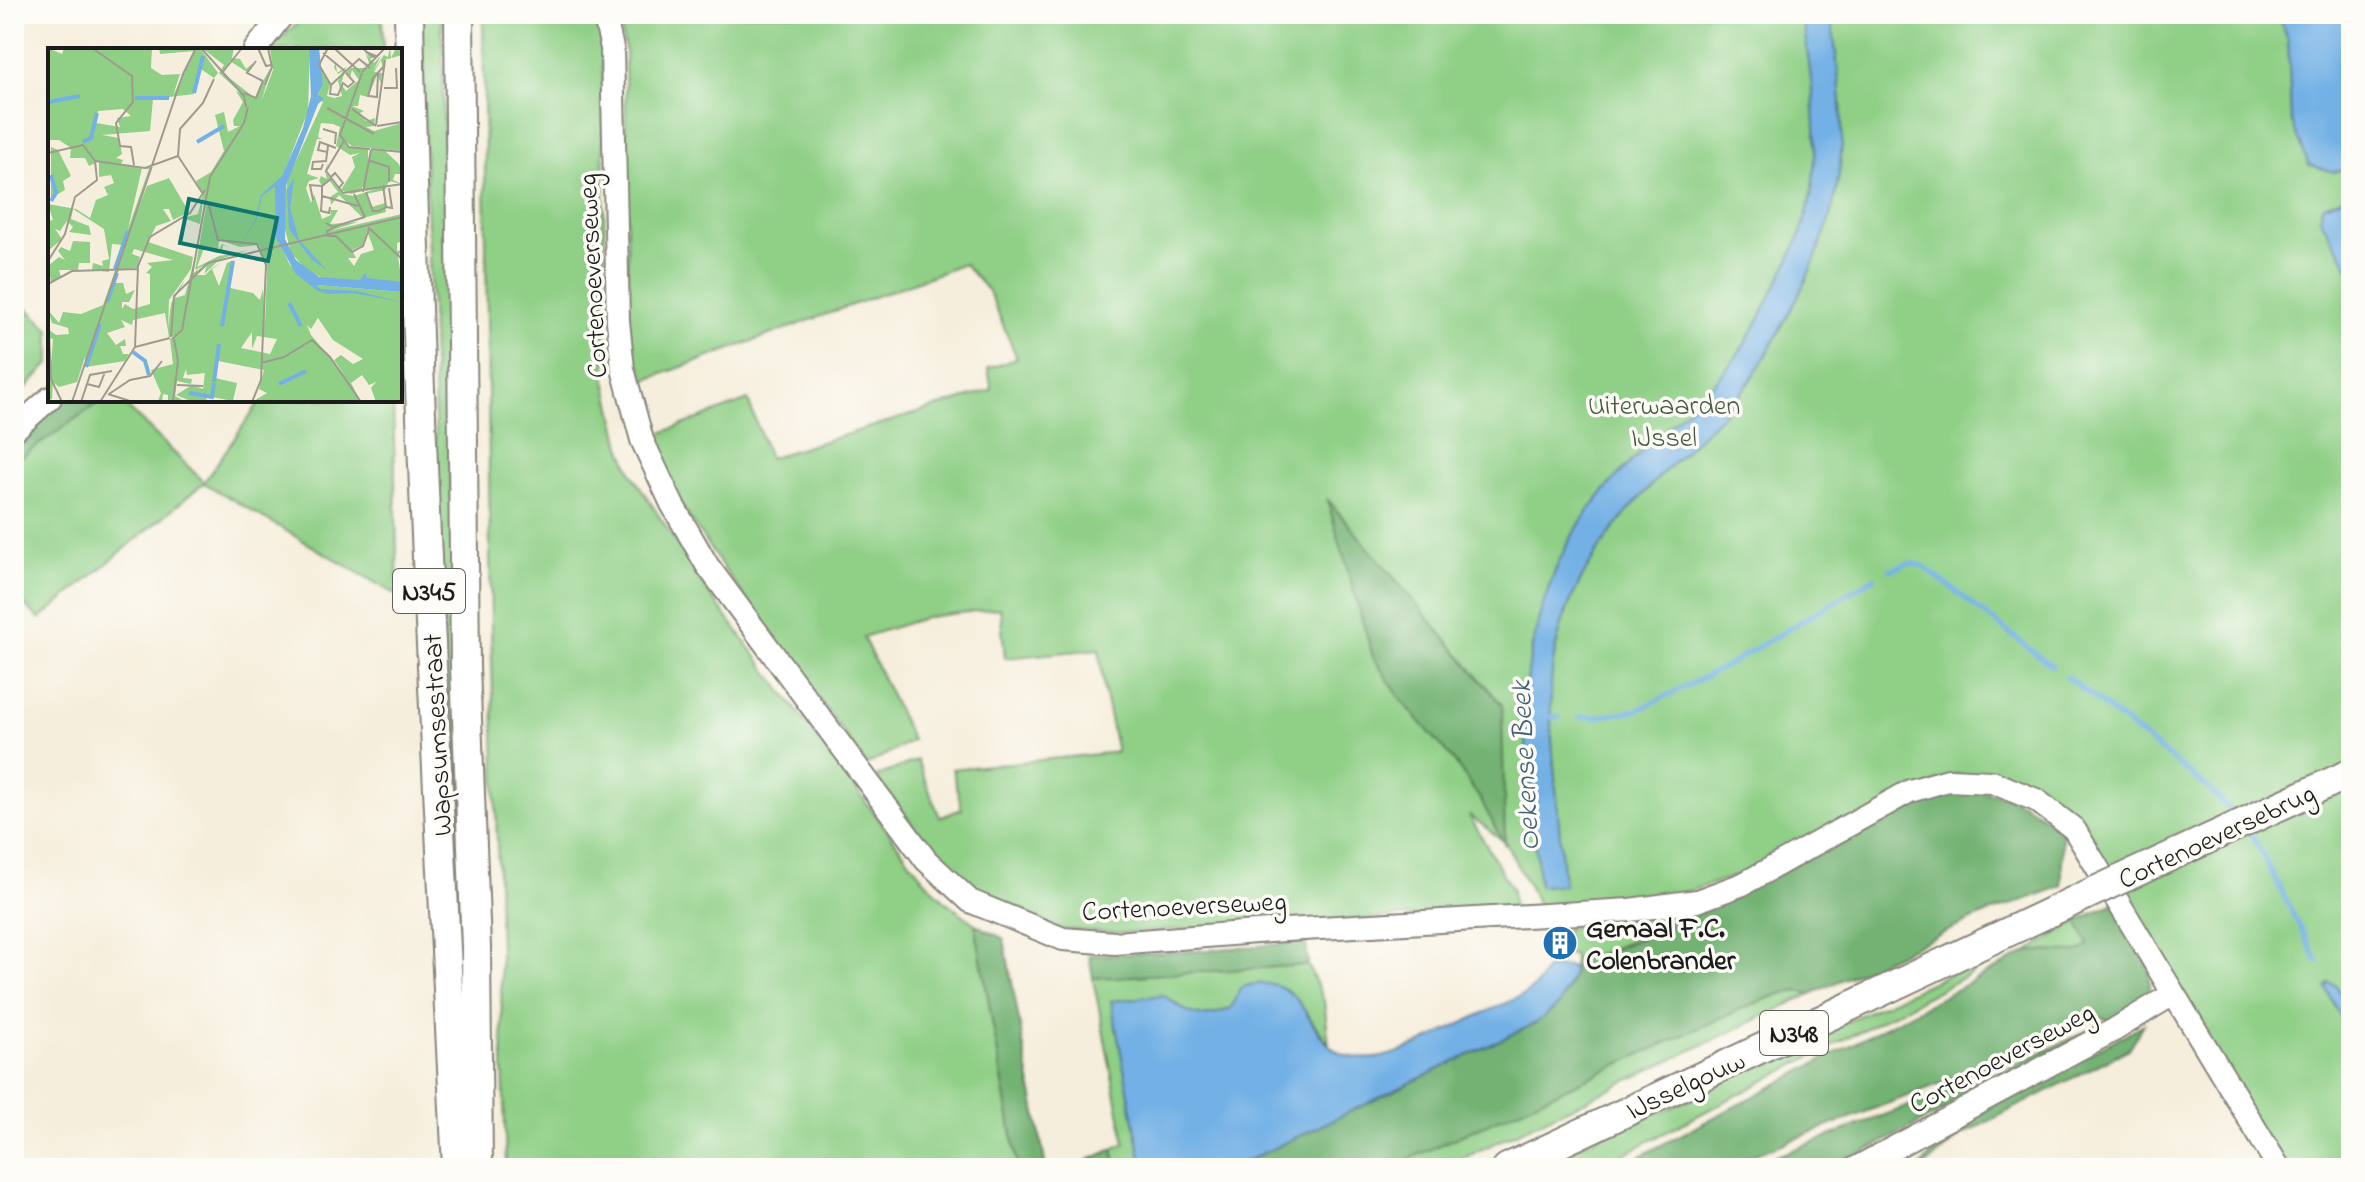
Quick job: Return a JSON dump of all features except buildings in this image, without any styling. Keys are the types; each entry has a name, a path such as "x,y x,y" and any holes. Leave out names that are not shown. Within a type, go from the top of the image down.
{"main road":[{"name":"Wapsumsestraat","path":"409,14 411,137 433,684 457,1168"},
{"name":"Wapsumsestraat","path":"459,14 465,667 476,947 478,1168"},
{"name":"Cortenoeversebrug","path":"2080,898 2351,773"},
{"name":"IJsselgouw","path":"1507,1168 2080,898"}],"street":[{"path":"257,48 283,14"},
{"name":"Cortenoeverseweg","path":"604,14 612,48 618,321 623,369 642,440 672,504 707,565 926,860 970,901 1063,939 1115,943 1630,910 1697,901 1723,893 1910,791 1933,783 1961,779 1992,782 2036,800 2074,829 2279,1168"},
{"path":"14,430 48,400"},
{"name":"Cortenoeverseweg","path":"1856,1168 2085,1046 2173,994"}],"green space":[{"path":"311,14 382,14 383,48 272,48"},
{"path":"420,14 441,14 442,22 448,408 468,1015 463,1168"},
{"path":"483,14 593,14 602,33 606,381 621,446 632,474 708,592 922,877 945,901 975,924 1018,1168 506,1168 491,624"},
{"name":"Uiterwaarden IJssel","path":"617,14 2312,14 2351,150 2351,1168 2282,1168 2077,822 2053,798 2021,784 1954,774 1751,871 1667,896 1540,908 1505,842 1469,815 1512,890 1514,910 1120,933 1056,929 1011,911 984,894 933,851 876,777 917,760 940,817 962,809 952,769 1117,752 1099,649 1005,658 1000,608 927,617 863,637 912,740 867,765 721,565 666,482 648,438 748,400 769,458 992,390 988,369 1017,358 989,292 964,264 635,384 628,319 625,48"},
{"path":"14,295 48,328 48,365 14,400"},
{"path":"63,402 99,402 14,462 14,441"},
{"path":"99,402 122,402 204,482 260,402 393,402 398,596 204,483 40,619 14,596 14,462"},
{"path":"1327,499 1502,705 1505,845 1480,799 1451,757 1402,701 1373,657"},
{"path":"1962,788 2016,801 2062,832 2062,886 1976,918 1811,994 1794,991 1743,1008 1389,1168 1232,1168 1536,1023 1568,989 1574,961 1641,939 1739,892 1864,825 1928,797"},
{"path":"2114,903 2142,951 2150,978 2144,1001 2129,1012 2112,1021 2097,1017 2087,1020 2017,1054 1719,1168 1618,1168 2029,951 2079,952 2089,945 2077,921"},
{"path":"1709,905 1599,955 1574,961 1573,955 1568,955 1566,928"},
{"path":"2077,921 2090,946 2079,953 2029,951"},
{"path":"975,924 1004,939 1046,1168 1018,1168"},
{"path":"2052,926 2020,948 1597,1168 1531,1168 1625,1124 1671,1108 1792,1047"},
{"path":"1306,942 1308,965 1118,977 1093,978 1089,955 1182,952"},
{"path":"1308,965 1324,1001 1329,1044 1296,999 1231,1008 1206,1017 1193,1016 1174,1002 1112,1001 1143,1168 1117,1168 1113,1149 1125,1143 1093,978"},
{"path":"1786,992 1811,994 1442,1168 1389,1168 1743,1008"},
{"path":"2144,1024 2129,1049 1960,1136 1923,1168 1919,1168 1961,1122"},
{"path":"2094,1028 2097,1030 1834,1168 1745,1168 2006,1069"},
{"path":"1113,1149 1117,1168 1071,1168"}],"water":[{"path":"1802,14 1831,14 1842,140 1831,214 1804,284 1756,372 1724,413 1625,515 1585,572 1570,604 1554,655 1550,707 1564,885 1539,886 1525,703 1529,662 1544,602 1558,564 1585,515 1621,472 1732,363 1755,327 1792,254 1804,224 1814,172 1815,119"},
{"path":"2305,14 2351,14 2351,168 2334,172 2309,165 2291,120 2288,40 2280,21"},
{"path":"2351,194 2351,271 2320,218 2322,206"},
{"path":"1571,967 1574,972 1559,1005 1536,1023 1232,1168 1143,1168 1111,1001 1163,995 1195,1014 1210,1015 1231,1008 1242,987 1264,983 1281,987 1293,995 1331,1046 1345,1055 1371,1058 1388,1056 1416,1045 1516,999 1534,987 1546,969"},
{"path":"2329,983 2336,985 2351,1016 2351,1037 2326,988"}],"waterway":[{"path":"1890,570 1909,563 1923,566 2052,666"},
{"path":"1580,717 1638,710 1728,665 1874,578"},
{"path":"2067,677 2208,788 2235,815"},
{"name":"Oekense Beek","path":"1544,717 1559,717"},
{"path":"2250,831 2318,962"}],"place":[{"name":"Gemaal F.C. Colenbrander","path":"1560,943"}]}
